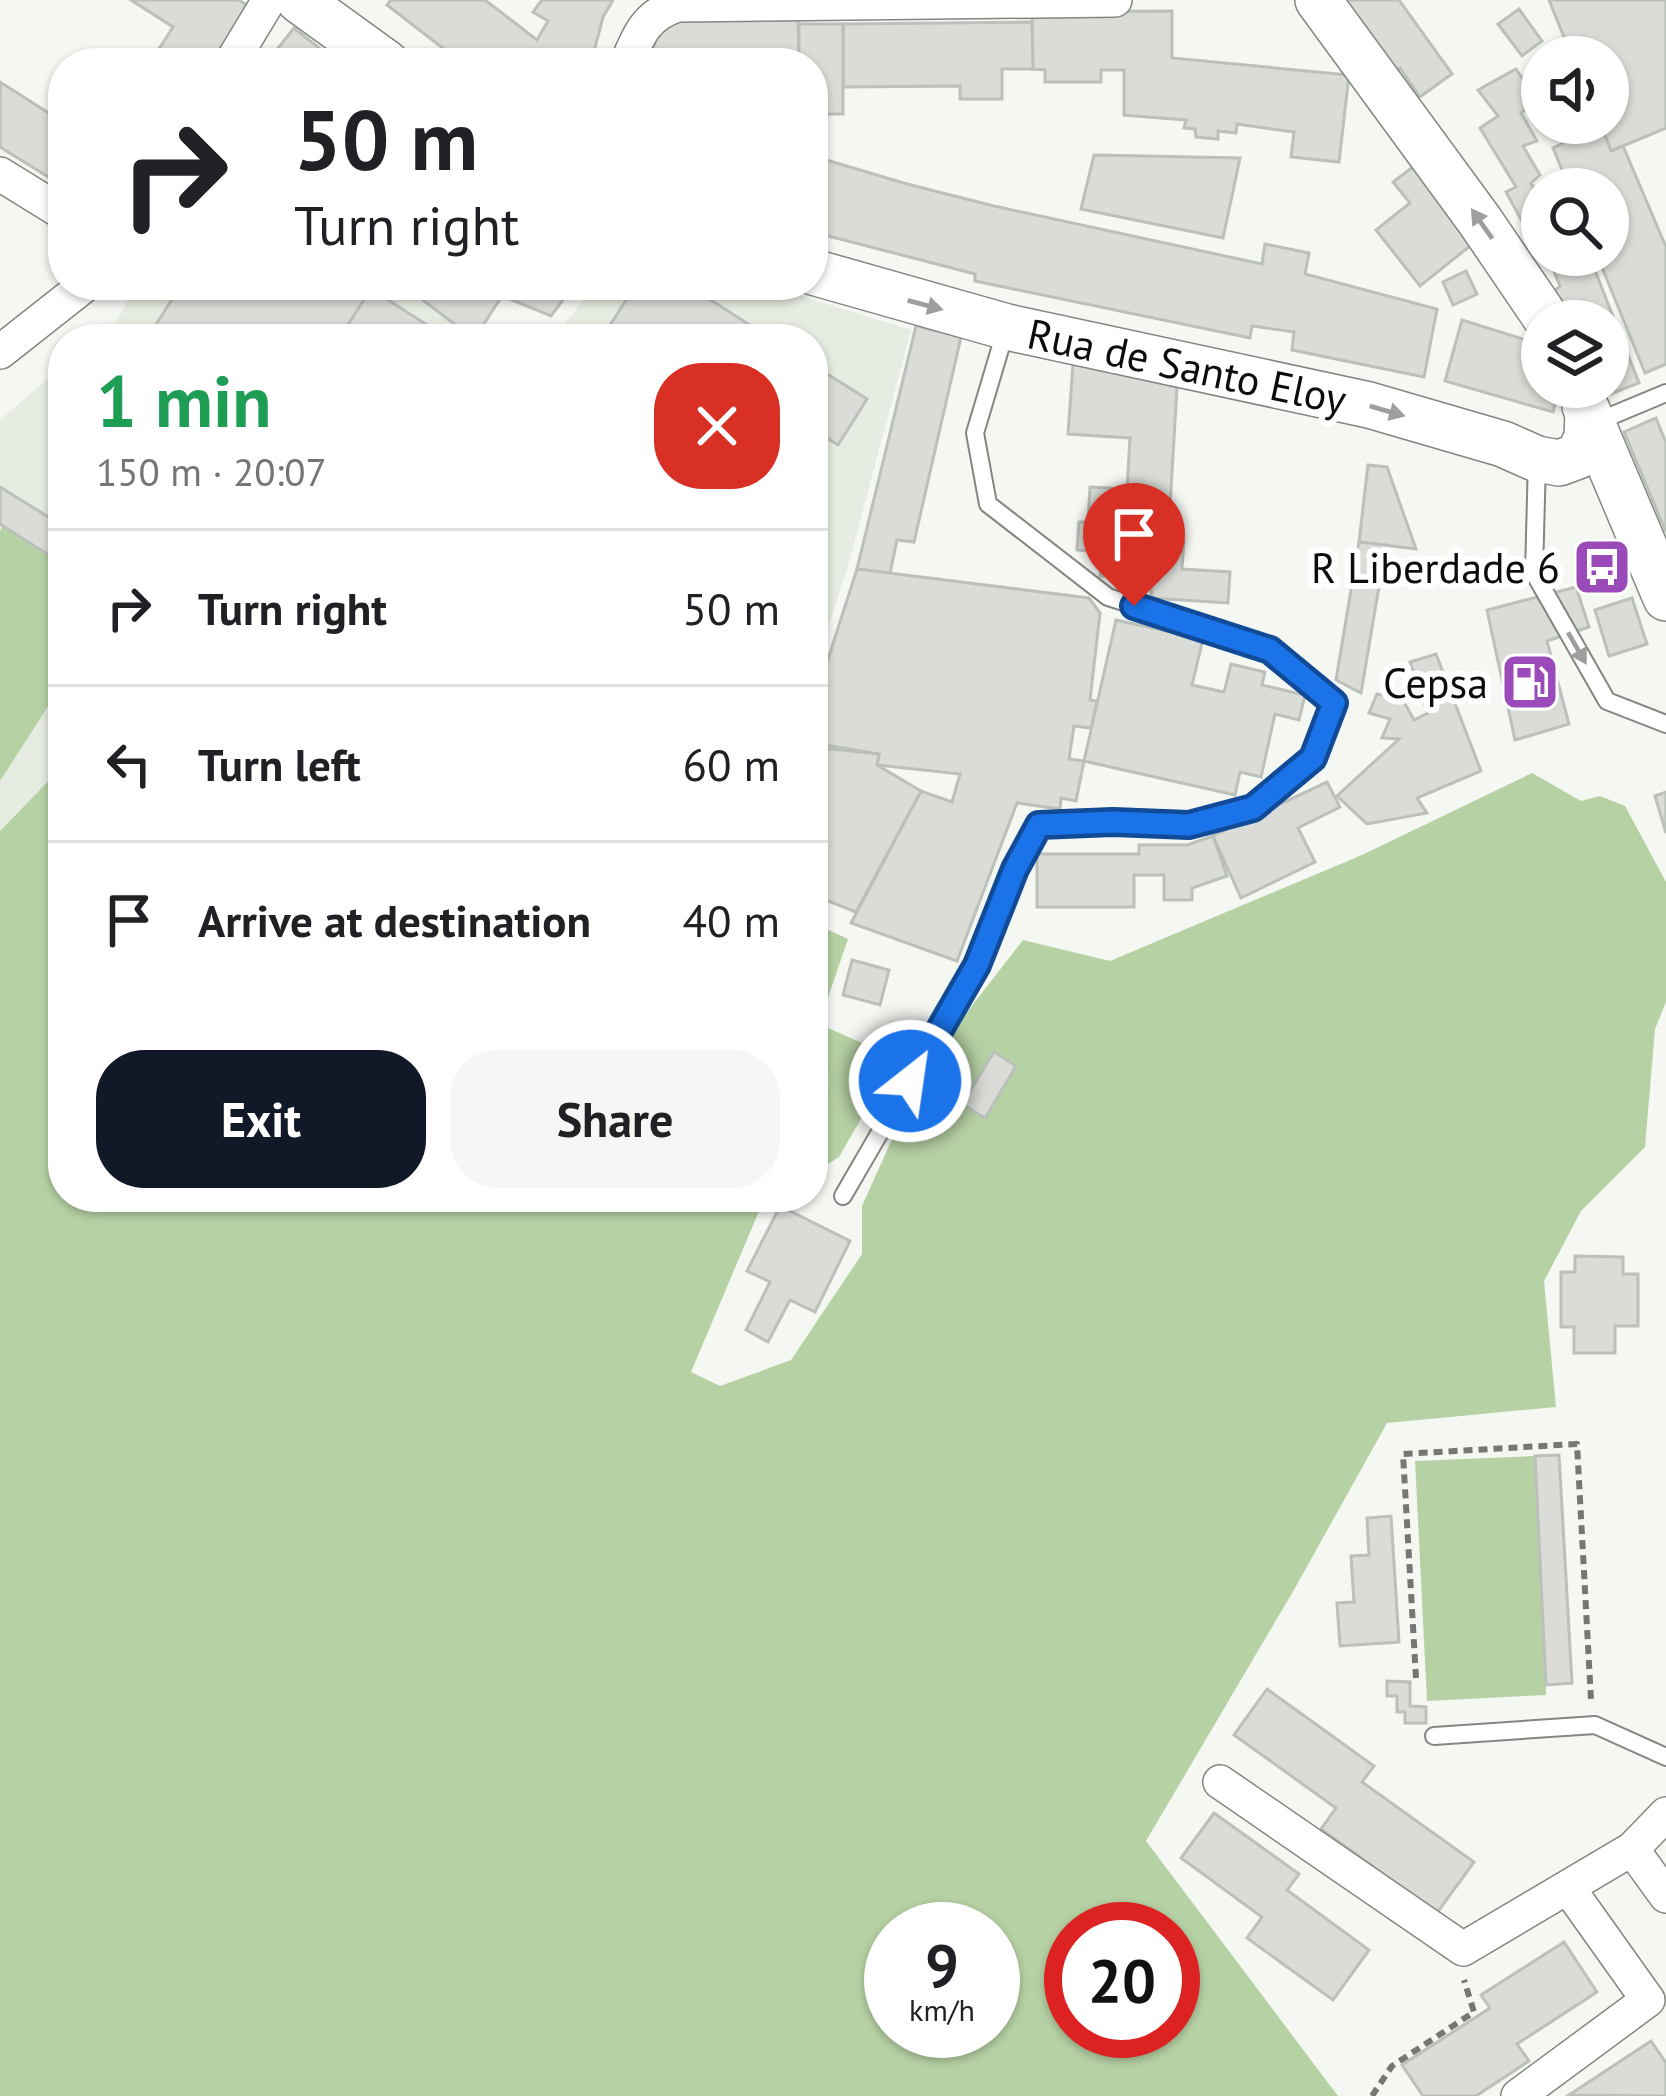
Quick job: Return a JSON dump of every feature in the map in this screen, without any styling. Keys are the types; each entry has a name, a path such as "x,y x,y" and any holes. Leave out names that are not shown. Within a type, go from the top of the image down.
{"main road":[{"path":"299,0 365,48"},
{"path":"1318,0 1534,300"},
{"name":"Rua de Santo Eloy","path":"828,276 1007,327 1369,405 1503,444 1548,461 1620,526 1663,581"},
{"path":"1548,461 1579,456 1587,439 1586,408"},
{"path":"1586,408 1663,581"}],"street":[{"path":"240,48 269,0"},
{"path":"635,48 646,23 678,5 1115,0"},
{"path":"0,174 48,204"},
{"path":"0,352 67,300"},
{"path":"1220,1782 1463,1949 1632,1849 1666,1814"},
{"path":"1632,1849 1666,1896"},
{"path":"1518,2096 1648,2000 1569,1888"}],"lane":[{"path":"842,1196 977,965 1015,869 1039,825 1189,825 1253,808 1313,758 1334,703 1270,650 1108,597 988,504 975,433 1007,327"},
{"path":"1629,400 1666,393"},
{"path":"1548,461 1534,573 1607,701 1666,724"},
{"path":"1434,1736 1595,1725 1666,1757"}],"path":[{"path":"1417,1678 1403,1454 1576,1444 1591,1700 1569,1701"},
{"path":"1372,2096 1392,2066 1474,2012 1459,1947"}],"shaded area":[{"path":"128,300 420,300 452,324 114,324"},
{"path":"583,300 814,300 911,330 828,627 828,324 565,324"},
{"path":"48,379 48,781 0,831 0,420"}],"green space":[{"path":"3,526 48,554 48,706 0,781"},
{"path":"1532,773 1581,801 1600,796 1625,806 1666,882 1666,1002 1655,1029 1645,1147 1581,1211 1544,1281 1556,1407 1387,1423 1146,1841 1192,1902 1044,1902 1044,2058 1200,2058 1200,1913 1338,2096 0,2096 0,831 48,781 48,1212 759,1212 691,1372 720,1386 791,1360 862,1254 862,1206 925,1066 1023,940 1110,961 1362,855"},
{"path":"828,930 848,939 828,998"},
{"path":"828,1028 896,1058 839,1157 828,1164"},
{"path":"1535,1456 1546,1695 1427,1701 1415,1461"}],"building":[{"path":"131,0 239,0 248,6 221,48 160,48 173,27"},
{"path":"391,0 485,0 537,40 548,21 533,12 542,0 613,0 595,48 443,48 387,5"},
{"path":"1343,0 1399,0 1452,74 1420,97 1400,68 1395,72"},
{"path":"1549,0 1666,0 1666,128 1629,143 1629,36 1564,36"},
{"path":"1519,9 1538,36 1521,36 1521,55 1498,24"},
{"path":"1172,11 1172,58 1349,75 1339,162 1291,157 1294,132 1237,124 1236,133 1218,131 1218,139 1196,137 1195,129 1184,128 1186,120 1124,115 1124,70 1101,70 1101,82 1045,82 1045,70 1033,69 1032,12"},
{"path":"798,17 799,48 653,48 675,18"},
{"path":"1032,22 1033,69 1002,69 1002,99 960,99 960,86 843,87 843,24"},
{"path":"799,24 843,24 843,114 828,114 828,48 799,48"},
{"path":"294,28 319,48 278,48"},
{"path":"1516,69 1521,76 1521,144 1529,144 1523,146 1536,168 1521,168 1521,220 1506,192 1516,187 1480,128 1498,116 1478,90"},
{"path":"0,82 48,112 48,177 0,147"},
{"path":"1608,144 1611,151 1623,146 1666,247 1666,364 1645,373 1629,334 1629,300 1615,300 1606,276 1629,276 1629,168 1561,168 1553,148"},
{"path":"1094,155 1240,158 1223,238 1081,209"},
{"path":"828,160 994,206 1262,264 1265,244 1309,253 1305,274 1437,309 1424,377 1292,350 1294,332 1252,326 1250,338 975,281 975,274 828,236"},
{"path":"1414,166 1475,242 1420,286 1376,230 1410,203 1393,182"},
{"path":"1466,271 1477,294 1453,305 1443,282"},
{"path":"1556,276 1597,276 1607,300 1555,300 1551,294 1560,286"},
{"path":"172,300 364,300 349,324 156,324"},
{"path":"364,300 388,300 426,324 349,324"},
{"path":"423,300 499,300 484,324 454,324"},
{"path":"512,300 563,300 551,316"},
{"path":"626,300 711,300 748,324 611,324"},
{"path":"1462,320 1521,338 1521,403 1445,381"},
{"path":"916,326 961,337 914,542 897,540 890,573 857,569"},
{"path":"1629,357 1639,383 1629,387"},
{"path":"1073,364 1178,371 1168,540 1184,541 1182,569 1230,572 1228,603 1151,598 1152,579 1100,576 1101,552 1077,550 1079,522 1088,522 1090,487 1127,489 1130,438 1068,434"},
{"path":"828,374 867,399 838,445 828,439"},
{"path":"1656,418 1666,443 1666,532 1624,432"},
{"path":"1368,465 1387,467 1416,549 1359,542"},
{"path":"0,487 48,517 48,554 0,524"},
{"path":"1359,542 1386,545 1361,693 1336,680"},
{"path":"857,569 1089,598 1100,613 1090,700 1097,701 1091,728 1074,726 1069,759 1084,761 1076,801 1061,798 1060,809 1017,803 957,961 851,923 921,791 952,802 960,774 877,765 879,754 828,746 828,659"},
{"name":"Cepsa","path":"1576,587 1589,627 1547,641 1569,724 1515,740 1487,610"},
{"path":"1632,598 1647,644 1609,656 1595,610"},
{"path":"1116,620 1203,639 1192,685 1224,692 1231,664 1265,672 1262,685 1305,695 1299,720 1275,714 1261,777 1240,772 1235,795 1084,761"},
{"path":"1436,654 1481,771 1417,798 1427,813 1367,824 1337,796 1399,739 1382,738 1390,719 1369,713 1377,694 1403,700 1414,720 1428,713 1410,662"},
{"path":"828,749 879,754 877,765 921,791 856,912 828,901"},
{"path":"1327,782 1340,807 1298,828 1315,862 1241,898 1213,836"},
{"path":"1666,792 1666,833 1655,796"},
{"path":"1213,836 1227,876 1192,888 1192,900 1164,900 1164,875 1134,875 1134,907 1037,907 1037,854 1139,854 1139,845 1187,845"},
{"path":"852,960 889,970 880,1005 843,995"},
{"path":"994,1052 1016,1066 985,1118 962,1104"},
{"path":"777,1212 792,1212 850,1241 815,1312 790,1300 768,1342 746,1330 770,1282 747,1271"},
{"path":"1575,1256 1623,1257 1623,1274 1638,1274 1638,1326 1615,1326 1615,1353 1574,1353 1574,1327 1561,1327 1561,1272 1575,1272"},
{"path":"1559,1455 1572,1683 1546,1685 1535,1456"},
{"path":"1391,1516 1399,1642 1340,1646 1337,1603 1354,1602 1351,1556 1369,1555 1367,1518"},
{"path":"1387,1681 1410,1682 1410,1706 1426,1707 1426,1723 1405,1723 1405,1712 1397,1712 1397,1696 1387,1696"},
{"path":"1267,1689 1374,1766 1362,1782 1474,1862 1437,1913 1321,1829 1336,1808 1234,1735"},
{"path":"1214,1813 1299,1874 1287,1890 1369,1950 1333,2000 1247,1938 1262,1917 1181,1858"},
{"path":"1564,1942 1597,1992 1517,2044 1529,2061 1476,2096 1423,2096 1402,2065 1490,2008 1481,1995"},
{"path":"1651,2041 1666,2063 1666,2096 1569,2095"}],"place":[{"name":"R Liberdade 6","path":"1602,567"},
{"name":"Cepsa","path":"1530,682"}],"route":[{"path":"910,1081 977,965 1015,869 1039,825 1189,825 1253,808 1313,758 1334,703 1270,650 1134,606"}]}
